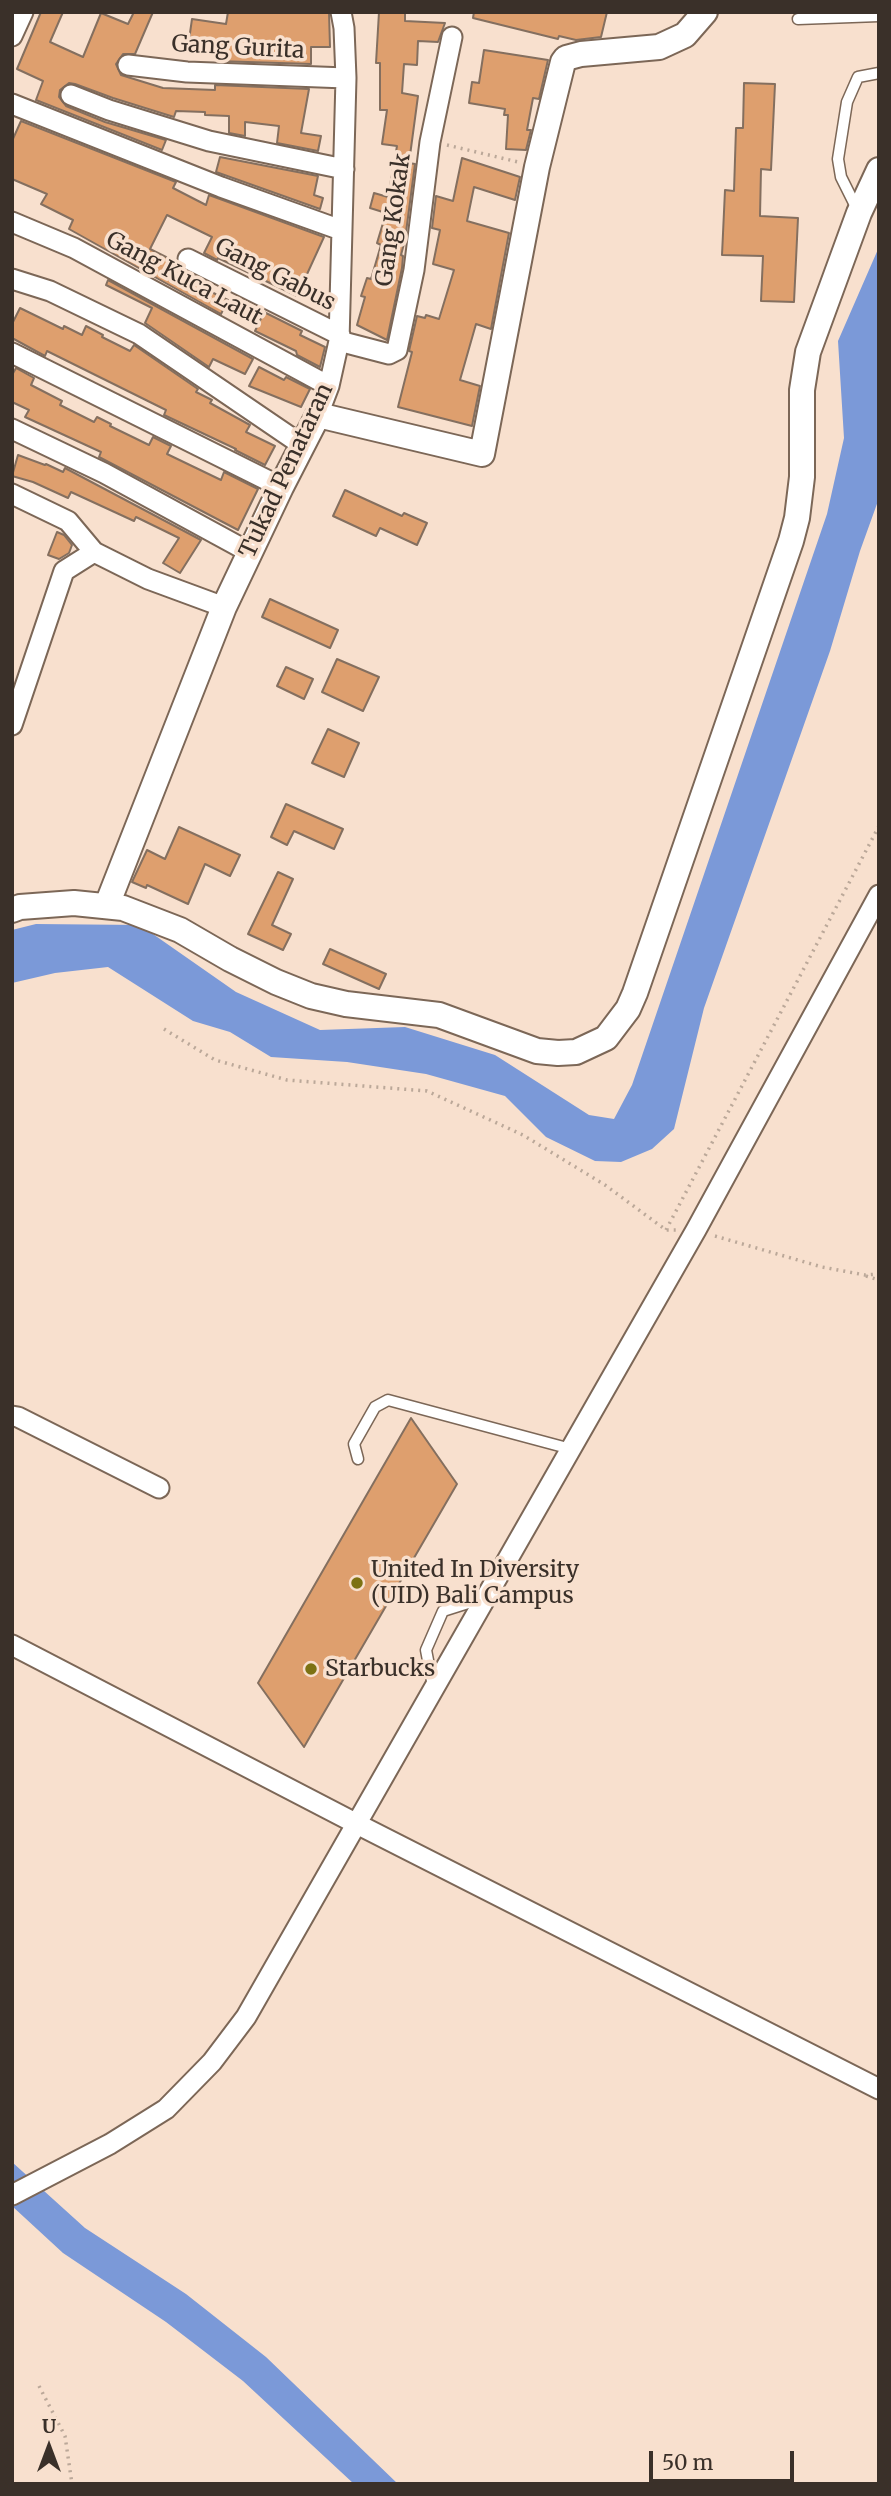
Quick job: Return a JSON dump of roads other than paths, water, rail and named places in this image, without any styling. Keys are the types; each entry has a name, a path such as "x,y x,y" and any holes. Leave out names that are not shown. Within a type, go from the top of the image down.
{"street":[{"path":"12,36 23,12"},
{"name":"Tukad Penataran","path":"107,905 224,607 318,415 329,386 340,338 346,78 341,12"},
{"path":"318,415 482,454 537,167 559,70 566,58 581,54 659,47 685,35 705,12"},
{"name":"Gang Kokak","path":"340,338 389,354 397,350 414,270 430,142 452,37"},
{"name":"Gang Gurita","path":"128,65 187,72 346,78"},
{"path":"71,95 109,110 209,141 344,169"},
{"path":"12,104 220,187 341,230"},
{"path":"12,910 74,903 107,905 134,911 163,922 276,982 325,1000 439,1015 537,1051 576,1052 606,1038 628,1009 635,993 790,541 797,518 802,477 802,390 805,361 859,213 879,170"},
{"name":"Gang Kuca Laut","path":"12,222 74,248 329,386"},
{"name":"Gang Gabus","path":"188,259 340,338"},
{"path":"12,279 50,291 139,334 302,445"},
{"path":"12,353 281,487"},
{"path":"12,429 104,473 249,552"},
{"path":"12,494 68,521 94,552 149,579 224,607"},
{"path":"12,725 64,571 94,552"},
{"path":"12,2195 110,2144 166,2109 212,2062 246,2018 696,1230 879,895"},
{"path":"12,1416 159,1488"},
{"path":"12,1645 879,2089"}],"lane":[{"path":"798,19 877,15"},
{"path":"859,213 841,177 839,150 847,102 854,83 862,75 879,73"},
{"path":"358,1459 354,1444 375,1407 388,1400 571,1449"},
{"path":"434,1689 426,1650 443,1611 486,1597"}],"water":[{"path":"879,247 878,501 830,651 704,1008 674,1129 652,1149 621,1162 595,1161 546,1137 505,1096 426,1074 347,1062 271,1057 230,1032 193,1021 108,967 55,973 12,983 12,930 36,924 140,925 236,992 320,1030 405,1027 495,1055 589,1115 614,1119 632,1085 827,514 844,438 838,341"},
{"path":"12,2162 85,2228 186,2294 266,2357 398,2484 354,2484 243,2381 166,2322 63,2253 12,2206"}],"place":[{"name":"United In Diversity (UID) Bali Campus","path":"357,1583"},
{"name":"Starbucks","path":"311,1669"}]}
